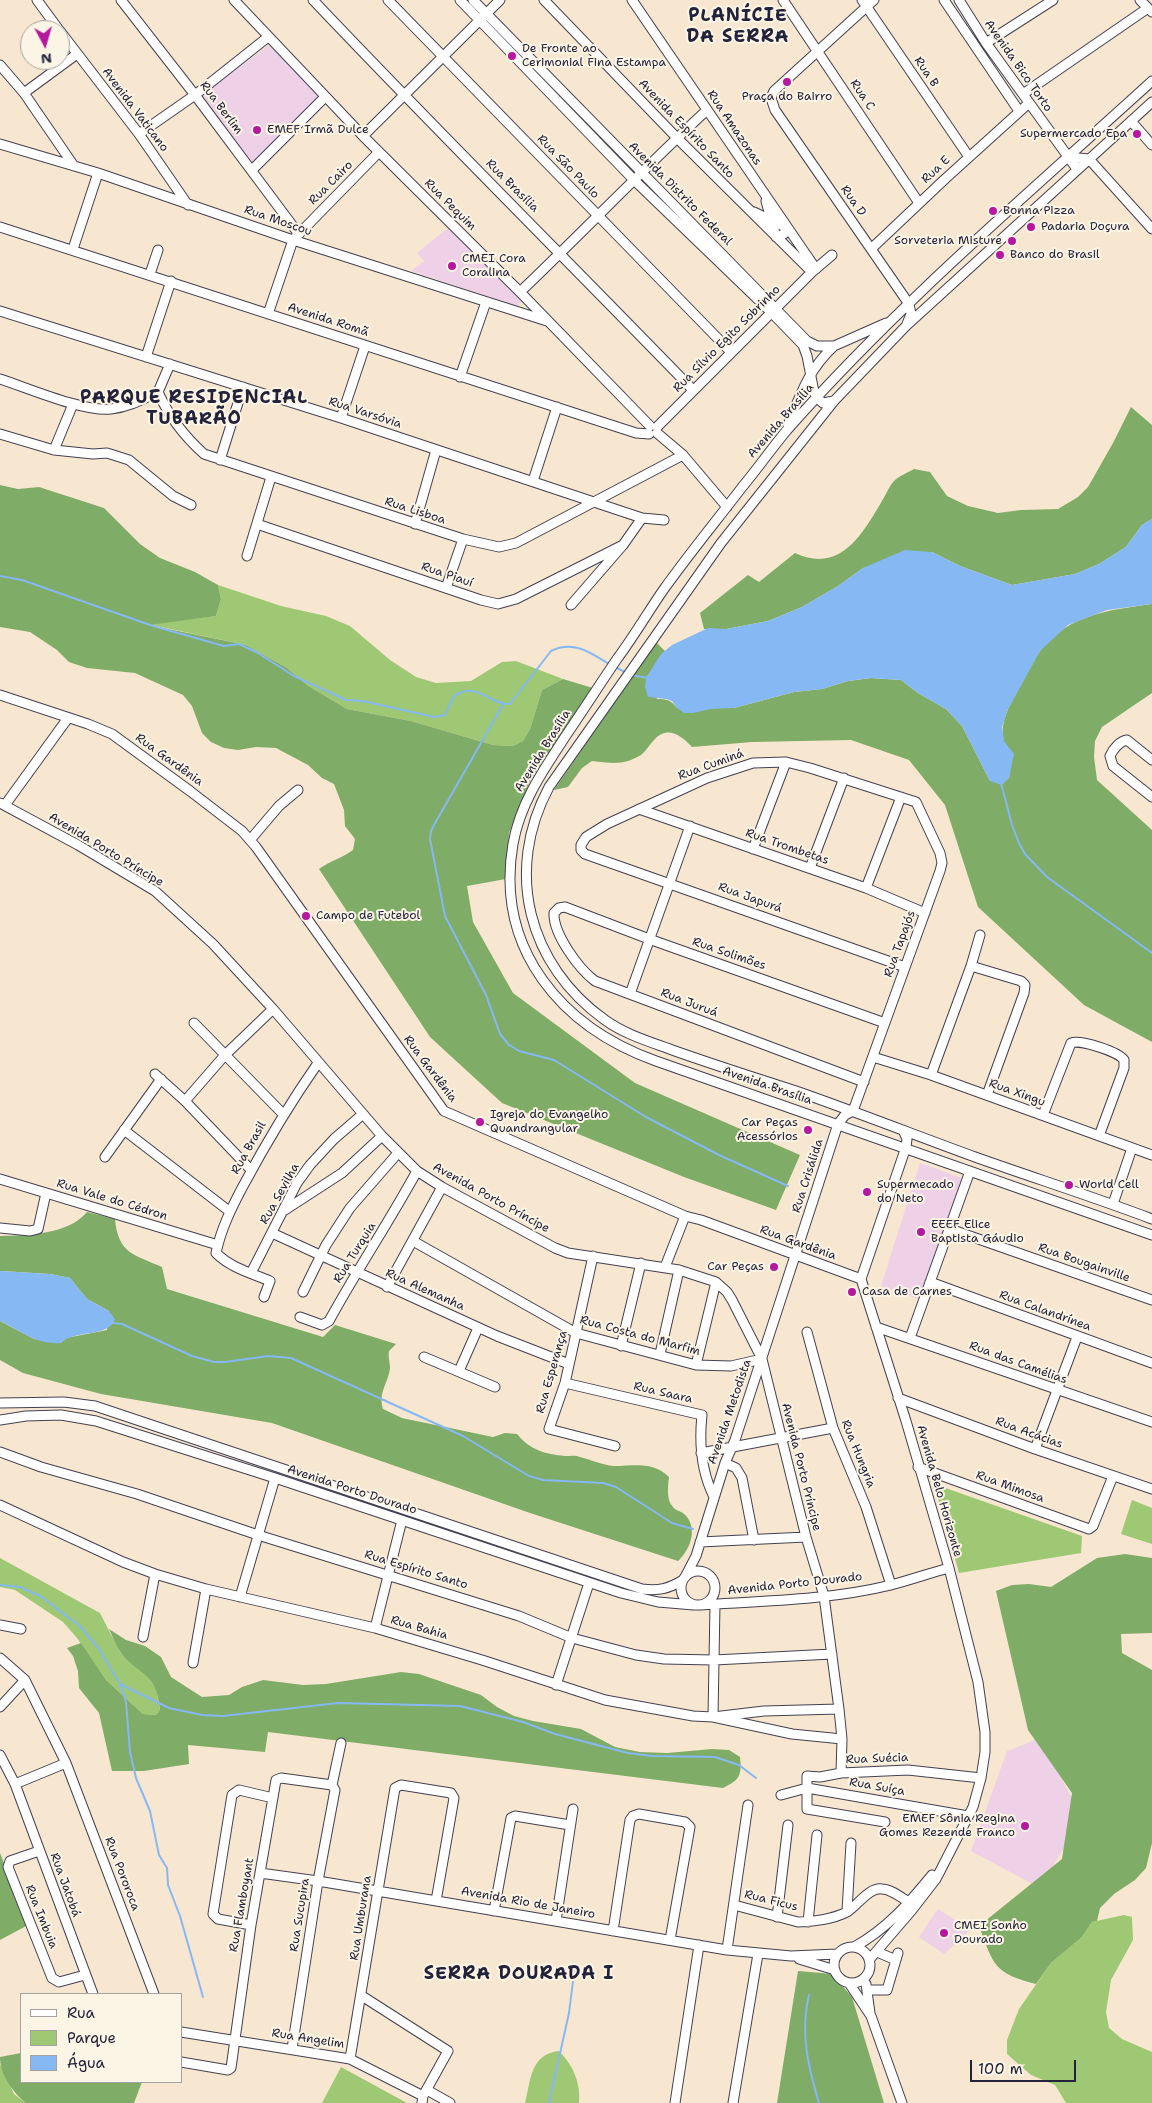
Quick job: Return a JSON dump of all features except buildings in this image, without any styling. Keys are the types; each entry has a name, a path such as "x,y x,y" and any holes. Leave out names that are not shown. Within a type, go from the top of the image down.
{"street":[{"name":"Avenida Vaticano","path":"37,0 52,20"},
{"name":"Rua Berlim","path":"120,0 252,170 295,236"},
{"name":"Rua Brasília","path":"313,0 404,96 561,253 694,390"},
{"name":"Rua São Paulo","path":"388,0 731,352"},
{"name":"Avenida Distrito Federal","path":"460,0 483,17 641,172 774,310 803,345 817,398"},
{"name":"Avenida Distrito Federal","path":"473,0 483,17 634,180 807,341 817,346 834,346"},
{"path":"363,136 500,0"},
{"name":"Avenida Espírito Santo","path":"544,0 747,209 814,271"},
{"name":"Rua C","path":"783,0 919,203"},
{"path":"944,0 1019,111"},
{"name":"Avenida Bico Torto","path":"959,0 986,43 1077,169"},
{"path":"986,43 1052,0"},
{"path":"1023,94 1150,10 1140,0"},
{"name":"Rua Pequim","path":"237,1 268,37 363,136 549,321 653,430 683,455 727,507"},
{"name":"Rua Amazonas","path":"634,1 814,271"},
{"path":"818,52 868,2"},
{"name":"Rua B","path":"868,2 969,157"},
{"path":"139,134 195,95 268,37"},
{"name":"Avenida Vaticano","path":"70,44 139,134 188,205"},
{"name":"Rua D","path":"818,52 774,90 771,98 775,110 909,304"},
{"path":"24,93 77,54"},
{"path":"0,65 12,82 24,93 74,166"},
{"path":"0,78 12,82"},
{"name":"Avenida Brasília","path":"1152,81 909,304 785,433 664,589 534,785 518,822 513,845 511,885 512,901 521,942 531,963 548,988 566,1008 586,1025 616,1044 641,1056 906,1147 1152,1235"},
{"path":"252,170 325,97"},
{"name":"Avenida Brasília","path":"1152,102 906,326 834,401 720,543 549,787 533,825 528,848 527,893 536,932 545,954 558,974 574,992 606,1020 622,1030 689,1056 852,1110 902,1130 1152,1219"},
{"name":"Rua E","path":"871,248 1029,103"},
{"path":"520,292 599,217 641,172 707,110"},
{"path":"1131,122 1152,145"},
{"name":"Rua Moscou","path":"0,144 98,173 188,205 295,236 486,302 549,321"},
{"name":"Rua Cairo","path":"268,314 295,236 379,152"},
{"path":"1068,157 1089,159 1152,229"},
{"path":"73,250 98,173"},
{"path":"747,209 772,221 787,228 784,234 776,237 772,221 762,191"},
{"name":"Avenida Romã","path":"0,227 150,274 365,346 636,433 653,430"},
{"path":"150,274 158,250"},
{"name":"Rua Sílvio Egito Sobrinho","path":"653,430 832,255"},
{"path":"146,357 171,281"},
{"path":"460,376 486,302"},
{"path":"906,326 911,314 909,304"},
{"name":"Rua Varsóvia","path":"0,311 341,418 642,518 664,520"},
{"path":"785,433 810,374 822,357 834,346 891,322"},
{"path":"341,418 365,346"},
{"path":"0,379 73,404 110,409 130,405 158,392 170,364"},
{"path":"220,460 243,387"},
{"name":"Rua Lisboa","path":"158,392 175,423 204,454 415,524 491,547 510,545 596,502 683,455"},
{"path":"817,398 823,403 834,401"},
{"path":"54,450 73,404"},
{"path":"534,481 557,407"},
{"path":"0,434 54,450 93,454 107,453 129,460 173,496 190,505"},
{"path":"415,524 436,450"},
{"path":"247,556 271,477"},
{"path":"571,605 623,545 642,518"},
{"name":"Rua Piauí","path":"257,524 481,600 503,604 623,545"},
{"path":"446,588 463,539"},
{"path":"0,695 68,718 2,804"},
{"name":"Rua Gardênia","path":"68,718 112,734 139,752 242,831 444,1111 686,1216 861,1280"},
{"path":"1152,760 1127,740 1124,740 1113,750 1110,756 1111,763 1152,798"},
{"name":"Rua Cuminá","path":"586,854 580,848 586,837 602,826 671,793 739,766 766,761 786,762 844,778 901,797"},
{"path":"753,849 786,762"},
{"path":"810,868 844,778"},
{"path":"250,840 279,806 298,790"},
{"path":"866,888 901,797"},
{"name":"Rua Tapajós","path":"852,1110 864,1082 942,867 941,858 919,805 916,802 901,797"},
{"name":"Avenida Porto Príncipe","path":"2,804 78,845 155,891 193,924 273,1009 382,1136 417,1171 442,1187 555,1248 568,1253 679,1270 716,1282 727,1292 762,1359 780,1438 806,1537 824,1596 842,1739 841,1773"},
{"name":"Rua Trombetas","path":"639,809 866,888 925,912"},
{"path":"630,994 690,826"},
{"name":"Rua Japurá","path":"586,854 905,967"},
{"name":"Rua Solimões","path":"565,907 885,1023"},
{"name":"Rua Juruá","path":"565,907 556,910 554,921 565,944 583,971 595,981 864,1082"},
{"path":"931,1075 971,966 980,935"},
{"path":"971,966 1021,981 1025,985 1024,993 988,1095"},
{"path":"185,1101 225,1055 273,1009"},
{"path":"194,1023 283,1114"},
{"path":"1043,1115 1069,1044 1073,1041 1080,1041 1120,1054 1124,1060 1124,1068 1099,1136"},
{"name":"Rua Xingu","path":"873,1056 988,1095 1152,1156"},
{"name":"Rua Brasil","path":"217,1249 229,1211 251,1170 283,1114 318,1063"},
{"path":"105,1157 158,1077 185,1101 251,1170"},
{"name":"Rua Crisálida","path":"795,1255 838,1124 842,1117 852,1110"},
{"name":"Rua Sevilha","path":"251,1273 297,1184 310,1165 334,1139 363,1114"},
{"path":"124,1130 229,1211"},
{"path":"861,1280 906,1147 907,1139 902,1130"},
{"path":"283,1212 306,1195 342,1174 382,1136"},
{"path":"1113,1204 1132,1148"},
{"path":"303,1292 320,1256 350,1208 398,1153"},
{"name":"Rua Turquia","path":"300,1317 322,1325 329,1321 356,1272 383,1232 417,1171"},
{"path":"910,1338 970,1171"},
{"name":"Rua Vale do Cédron","path":"0,1180 46,1193 217,1249 224,1261 240,1270 270,1281 264,1297"},
{"path":"1024,1190 1036,1187 1040,1180"},
{"path":"1040,1196 1046,1188 1061,1186"},
{"path":"387,1287 442,1187"},
{"path":"0,1228 30,1230 38,1228 46,1193"},
{"path":"665,1267 686,1216"},
{"name":"Rua Bougainville","path":"950,1229 1152,1300"},
{"path":"1140,1231 1152,1229"},
{"name":"Rua Alemanha","path":"272,1233 478,1328 569,1364"},
{"name":"Rua Costa do Marfim","path":"413,1241 576,1333 696,1365 731,1366 762,1359"},
{"name":"Avenida Metodista","path":"684,1578 700,1542 795,1255"},
{"name":"Rua Esperança","path":"593,1256 565,1383 549,1429 615,1446"},
{"path":"621,1346 641,1263"},
{"path":"660,1354 679,1270"},
{"name":"Avenida Belo Horizonte","path":"861,1280 949,1568 978,1682 982,1705 985,1752 981,1778 968,1816 928,1891 869,1960"},
{"path":"696,1365 716,1282"},
{"name":"Rua Calandrínea","path":"930,1282 1152,1363"},
{"name":"Rua das Camélias","path":"876,1327 1152,1422"},
{"path":"459,1371 478,1328"},
{"name":"Rua Hungria","path":"807,1332 833,1428 866,1507 890,1585"},
{"path":"1035,1448 1077,1337"},
{"path":"424,1357 495,1387"},
{"name":"Rua Saara","path":"565,1383 702,1414 701,1453 708,1485 714,1497"},
{"name":"Rua Acácias","path":"898,1398 1152,1489"},
{"name":"Avenida Porto Dourado","path":"0,1403 64,1402 95,1406 642,1589 658,1591 669,1588 684,1578"},
{"name":"Avenida Porto Dourado","path":"0,1420 26,1416 61,1415 96,1421 275,1478 589,1583 658,1602 698,1605 824,1596 890,1585 949,1568"},
{"path":"701,1453 833,1428"},
{"name":"Rua Espírito Santo","path":"0,1452 41,1467 137,1494 258,1535 518,1616 572,1638 646,1656 664,1659 714,1660 832,1654"},
{"path":"725,1463 736,1468 742,1478 754,1540"},
{"name":"Rua Mimosa","path":"918,1467 1084,1528 1093,1526 1113,1476"},
{"path":"240,1597 275,1478"},
{"name":"Rua Bahia","path":"0,1505 123,1562 155,1574 206,1589 375,1628 605,1700 694,1716 713,1717 792,1734 842,1739"},
{"path":"375,1628 402,1520"},
{"path":"700,1542 806,1537"},
{"path":"702,1571 713,1579 715,1588 713,1596 707,1603 698,1605 686,1601 681,1593 684,1578 693,1572 702,1571"},
{"path":"143,1637 155,1574"},
{"path":"556,1685 589,1583"},
{"path":"193,1663 206,1589"},
{"path":"715,1604 713,1717 764,1711 839,1709"},
{"path":"0,1625 21,1629"},
{"path":"0,1658 25,1680 0,1707"},
{"name":"Rua Pororoca","path":"25,1680 66,1763 154,1993"},
{"name":"Rua Sucupira","path":"292,2050 318,1881 335,1790 332,1785 341,1743"},
{"name":"Rua Jatobá","path":"0,1755 15,1784 93,1993"},
{"path":"15,1784 66,1763"},
{"name":"Rua Suécia","path":"807,1788 807,1776 820,1777 841,1773 908,1770 981,1778"},
{"name":"Rua Flamboyant","path":"182,2062 228,2070 231,2065 251,1925 276,1780 280,1778 332,1785"},
{"name":"Rua Umburana","path":"350,2059 362,1996 395,1788 401,1785 451,1793 454,1798 436,1900"},
{"path":"807,1788 807,1809 885,1822"},
{"name":"Rua Suíça","path":"782,1795 807,1788 968,1816"},
{"path":"251,1925 218,1919 213,1914 232,1795 239,1790 273,1798"},
{"path":"728,1950 748,1805"},
{"path":"556,1921 573,1809"},
{"path":"613,1931 630,1823 632,1816 638,1814 685,1822 689,1825 690,1831 670,1940"},
{"path":"494,1910 511,1818 515,1816 570,1825"},
{"path":"777,1917 788,1825"},
{"path":"808,1922 817,1835"},
{"path":"847,1911 851,1842"},
{"name":"Rua Imbuia","path":"39,1851 10,1860 8,1867 52,1978 59,1982 85,1975"},
{"name":"Avenida Belo Horizonte","path":"854,1947 878,1932 910,1903 944,1862"},
{"name":"Avenida Rio de Janeiro","path":"260,1873 436,1900 728,1950 791,1956 837,1954"},
{"name":"Rua Ficus","path":"734,1905 798,1922 808,1922 829,1918 847,1911 873,1891 880,1888 910,1903"},
{"path":"675,2103 699,1945"},
{"path":"854,1947 864,1951 869,1960 869,1969 865,1977 858,1982 849,1983 840,1979 834,1970 834,1962 837,1954 844,1948 854,1947"},
{"path":"867,1990 888,1990 897,1956 877,1952"},
{"path":"733,2103 758,1954"},
{"name":"Avenida Rio de Janeiro","path":"791,1956 834,1970"},
{"path":"865,1977 871,2016 902,2103"},
{"path":"849,1983 871,2016"},
{"path":"362,1996 448,2051 424,2096"},
{"name":"Rua Angelim","path":"182,2032 350,2059 424,2096 450,2103"}],"shaded area":[{"name":"EMEF Irmã Dulce","path":"269,45 319,97 253,164 202,95"},
{"name":"CMEI Cora Coralina","path":"449,227 522,301 518,306 411,271 424,261 417,253"},
{"name":"EEEF Elice Baptista Gáudio","path":"920,1163 962,1178 921,1300 881,1286"},
{"name":"EMEF Sônia Regina Gomes Rezende Franco","path":"1040,1738 1075,1804 1064,1848 1040,1888 971,1851 1007,1751"},
{"name":"CMEI Sonho Dourado","path":"938,1909 970,1930 944,1954 919,1937"}],"green space":[{"path":"1131,407 1152,425 1152,519 1142,525 1126,547 1099,564 1075,574 1012,585 960,566 932,552 863,568 838,586 802,607 768,621 726,629 704,629 700,613 748,575 759,582 795,553 811,558 825,559 837,555 848,548 858,538 892,483 914,469 930,472 947,496 968,506 998,513 1058,509 1078,497 1088,487"},
{"path":"0,485 18,489 39,487 104,508 140,544 160,558 195,572 218,585 221,599 216,616 149,625 246,645 287,668 307,685 347,709 411,721 493,745 513,746 523,741 530,729 542,690 563,679 593,688 530,781 509,833 506,879 467,886 473,922 513,993 635,1083 800,1155 776,1210 684,1177 502,1103 430,1037 319,869 353,850 355,839 345,826 344,810 334,784 322,778 308,765 276,748 256,747 238,750 224,748 211,742 202,733 192,706 183,695 135,673 87,668 69,662 57,650 30,632 0,627"},
{"path":"218,585 281,606 326,616 350,626 390,660 416,677 436,683 471,681 502,662 516,661 563,679 542,690 530,729 523,741 513,746 493,745 411,721 347,709 307,685 287,668 246,645 147,624 216,616 221,599"},
{"path":"1152,604 1152,693 1102,727 1095,741 1094,757 1097,780 1152,830 1152,1042 1084,1005 978,907 945,805 909,760 851,740 752,742 692,747 679,736 669,732 659,736 641,755 628,761 617,763 592,761 582,768 568,787 554,790 656,642 665,651 646,678 657,699 669,700 677,708 734,708 794,692 822,689 848,681 871,678 901,680 918,693 946,709 962,726 990,781 1009,778 1010,770 1003,739 1004,720 1011,703 1040,651 1063,629 1077,621 1105,612"},
{"path":"87,1212 115,1219 120,1240 124,1246 136,1256 162,1267 167,1289 323,1337 335,1325 396,1344 389,1351 390,1368 382,1393 382,1403 383,1409 402,1418 493,1437 505,1433 517,1434 527,1444 551,1454 577,1456 614,1466 650,1466 663,1472 669,1477 669,1501 675,1509 688,1518 691,1524 690,1544 687,1550 678,1561 530,1513 272,1423 101,1394 23,1373 0,1360 0,1321 34,1339 61,1343 66,1338 107,1330 109,1311 87,1299 70,1278 50,1274 0,1271 0,1236 34,1234 58,1229 79,1220"},
{"path":"934,1484 1082,1536 1081,1553 959,1573"},
{"path":"1132,1500 1152,1508 1152,1544 1121,1534"},
{"path":"1125,1554 1152,1558 1152,1633 1121,1634 1122,1653 1152,1670 1152,1843 1146,1868 1135,1880 1114,1894 1100,1908 1097,1921 1092,1922 1082,1937 1051,1963 1036,1984 1011,1976 997,1966 988,1950 979,1926 1062,1859 1072,1793 1028,1730 996,1591 1012,1585 1029,1584 1051,1587 1097,1558"},
{"path":"0,1558 100,1613 120,1652 149,1677 156,1688 160,1710 156,1715 143,1714 106,1680 77,1638 63,1622 15,1590 0,1587"},
{"path":"109,1629 126,1640 145,1646 161,1657 171,1677 202,1697 229,1695 242,1687 263,1680 303,1685 326,1684 401,1672 419,1674 481,1695 497,1707 514,1716 581,1729 615,1747 640,1752 667,1753 712,1749 729,1750 740,1757 740,1773 733,1782 723,1788 268,1732 265,1752 188,1745 189,1764 144,1771 112,1771 99,1713 79,1688 78,1671 73,1656 67,1648 81,1643 106,1680 143,1714 156,1715 160,1710 158,1697 151,1681 122,1654"},
{"path":"0,1853 28,1925 0,1940"},
{"path":"1124,1915 1132,1917 1133,1940 1111,1980 1106,2012 1109,2028 1122,2039 1152,2052 1152,2103 1066,2103 1055,2085 1031,2075 1007,2054 1007,2040 1019,2009 1051,1963 1082,1937 1092,1922"},
{"path":"798,1971 832,1974 852,1997 884,2103 777,2103"},
{"path":"559,2051 575,2075 579,2088 579,2103 525,2103 533,2070 537,2063 549,2053"},
{"path":"20,2053 20,2083 142,2083 134,2103 26,2103 8,2083 2,2070 0,2057"},
{"path":"0,2064 14,2094 26,2103 0,2103"},
{"path":"341,2067 407,2103 322,2103"}],"water":[{"path":"1152,519 1152,604 1107,610 1068,625 1040,651 1007,711 1002,727 1004,741 1014,754 1009,778 1002,785 990,781 962,726 946,709 918,693 901,680 871,678 848,681 822,689 794,692 734,708 711,709 693,713 684,713 672,701 648,697 645,687 646,678 661,654 672,645 708,628 726,629 768,621 802,607 838,586 863,568 905,550 932,552 960,566 1012,585 1075,574 1099,564 1126,547 1142,525"},
{"path":"0,1271 50,1274 70,1278 87,1299 109,1311 115,1319 112,1325 106,1329 74,1336 61,1343 37,1340 0,1321"}],"waterway":[{"path":"0,576 22,580 153,626 224,646 239,644 258,653 294,676 346,700 363,701 434,717 445,715 454,696 462,692 476,692 496,701 510,704 551,651 559,648 574,647 581,649 609,664"},
{"path":"615,667 627,673"},
{"path":"631,675 648,678"},
{"path":"504,703 435,823 430,839 445,916 486,995 500,1034 509,1045 519,1051 554,1060 646,1117 719,1155 788,1186"},
{"path":"1001,783 1012,825 1025,854 1047,877 1152,953"},
{"path":"113,1323 122,1324 192,1356 214,1362 268,1356 291,1358 463,1436 529,1476 543,1480 603,1483 616,1487 672,1523 693,1529"},
{"path":"0,1585 20,1587 40,1596 80,1626 99,1649 120,1684 126,1702 130,1752 136,1778 150,1811 159,1855 167,1868 168,1885 180,1916 203,1997"},
{"path":"120,1684 169,1708 202,1715 223,1716 338,1703 460,1706 523,1722 555,1734 628,1753 652,1756 715,1757 739,1765 756,1778"},
{"path":"549,2103 569,2013 575,1965"},
{"path":"809,1995 805,2023 806,2049 819,2103"}],"place":[{"name":"De Fronte ao Cerimonial Fina Estampa","path":"512,56"},
{"name":"Praça do Bairro","path":"787,82"},
{"name":"EMEF Irmã Dulce","path":"257,130"},
{"name":"Supermercado Epa","path":"1137,134"},
{"name":"Bonna Pizza","path":"993,211"},
{"name":"Padaria Doçura","path":"1031,227"},
{"name":"Sorveteria Misture","path":"1012,241"},
{"name":"Banco do Brasil","path":"1000,255"},
{"name":"CMEI Cora Coralina","path":"452,266"},
{"name":"Campo de Futebol","path":"306,916"},
{"name":"Igreja do Evangelho Quandrangular","path":"480,1122"},
{"name":"Car Peças Acessórios","path":"808,1130"},
{"name":"World Cell","path":"1069,1185"},
{"name":"Supermecado do Neto","path":"867,1192"},
{"name":"EEEF Elice Baptista Gáudio","path":"921,1232"},
{"name":"Car Peças","path":"774,1267"},
{"name":"Casa de Carnes","path":"852,1292"},
{"name":"EMEF Sônia Regina Gomes Rezende Franco","path":"1025,1826"},
{"name":"CMEI Sonho Dourado","path":"944,1933"}],"district":[{"name":"PLANÍCIE DA SERRA","path":"738,26"},
{"name":"PARQUE RESIDENCIAL TUBARÃO","path":"194,408"},
{"name":"SERRA DOURADA I","path":"519,1974"}]}
